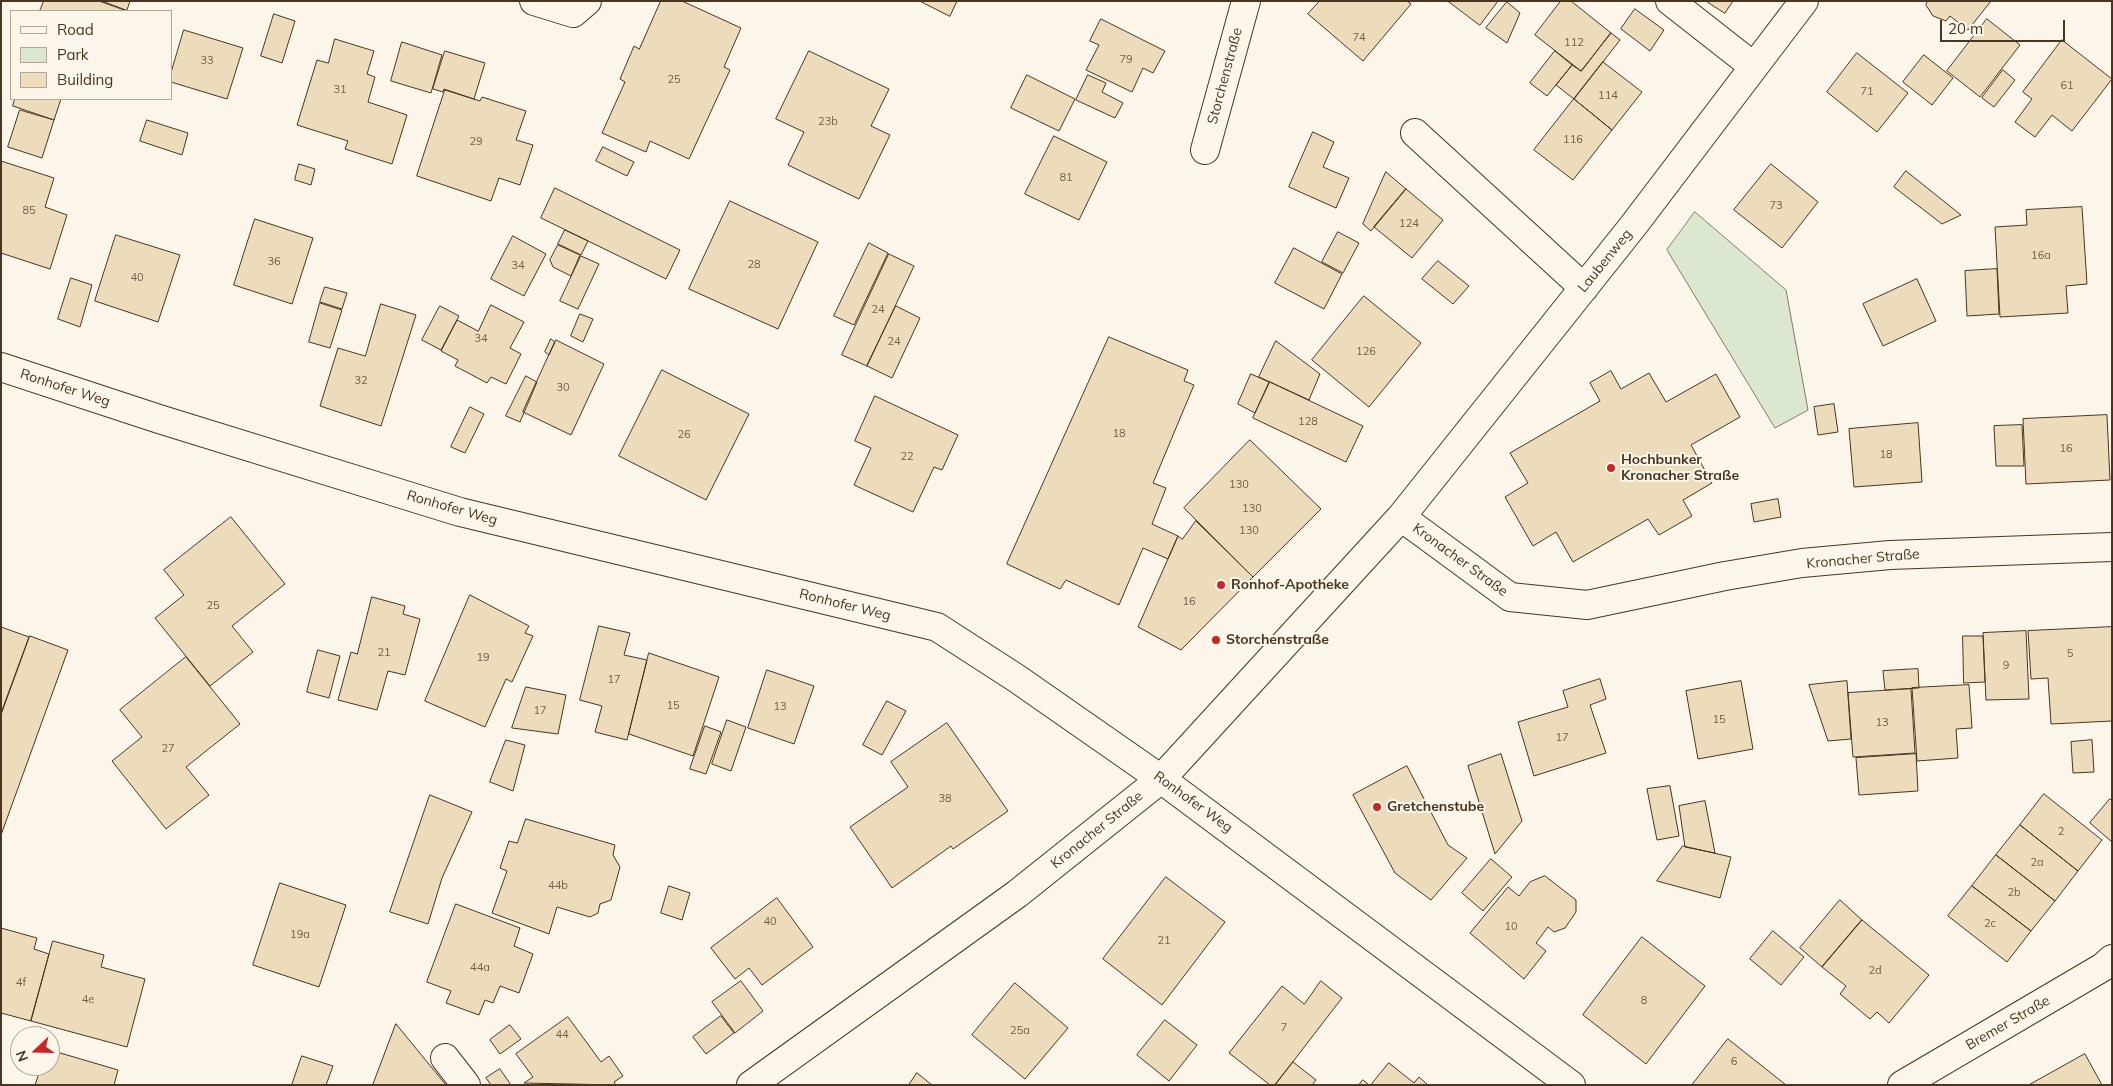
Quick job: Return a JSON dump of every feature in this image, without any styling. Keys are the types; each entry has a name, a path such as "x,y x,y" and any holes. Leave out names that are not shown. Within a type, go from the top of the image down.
{"street":[{"path":"534,1 573,13 587,1"},
{"name":"Storchenstraße","path":"1205,150 1246,1"},
{"path":"1670,1 1753,66"},
{"name":"Laubenweg","path":"1401,517 1633,226 1804,1"},
{"path":"1416,133 1584,288"},
{"name":"Ronhofer Weg","path":"1,367 159,419 460,512 937,627 1016,678 1161,779 1571,1085"},
{"name":"Kronacher Straße","path":"751,1085 1018,894 1161,779 1401,517 1510,597 1587,606 1726,576 1802,563 1890,555 2112,547"},
{"name":"Bremer Straße","path":"1902,1085 2103,967 2112,959"},
{"path":"445,1058 466,1085"}],"green space":[{"path":"1695,212 1786,290 1808,410 1775,428 1667,250"}],"building":[{"path":"44,1 99,1 124,10 40,10"},
{"path":"102,1 130,1 127,10"},
{"path":"661,1 682,1 741,28 724,67 730,70 689,159 650,141 646,152 602,133 625,82 620,79 634,46 639,49"},
{"path":"920,1 957,1 950,16"},
{"path":"1320,1 1407,1 1411,4 1363,61 1308,14"},
{"path":"1448,1 1498,1 1480,25"},
{"path":"1561,1 1571,1 1611,33 1581,71 1535,35"},
{"path":"1706,1 1733,1 1725,13"},
{"path":"1928,1 1991,1 1968,30 1950,16 1946,21 1933,16 1926,5"},
{"path":"1507,2 1520,13 1507,43 1486,28"},
{"path":"1635,9 1664,30 1650,51 1621,29"},
{"path":"274,14 295,21 282,63 261,56"},
{"path":"1101,19 1165,51 1153,73 1143,68 1132,92 1086,70 1099,45 1090,41"},
{"path":"1987,19 2020,45 1980,97 1947,71"},
{"path":"184,30 243,48 227,99 172,82 172,70"},
{"path":"1611,33 1620,40 1574,99 1556,85 1572,65 1581,71"},
{"path":"335,39 374,51 367,74 375,77 368,102 407,115 392,164 345,149 348,141 297,125 317,60 328,63"},
{"path":"2062,40 2112,79 2072,131 2052,115 2035,137 2015,122 2032,99 2023,92"},
{"path":"402,42 442,55 431,93 391,81"},
{"path":"445,51 485,63 474,99 444,89 443,92 433,89"},
{"path":"809,51 889,89 871,126 890,135 859,199 788,165 804,132 776,119"},
{"path":"1555,51 1572,65 1547,96 1530,83"},
{"path":"1857,53 1908,93 1877,132 1827,92"},
{"path":"1924,55 1953,78 1932,105 1903,82"},
{"path":"1603,62 1642,92 1612,130 1574,99"},
{"path":"2003,70 2015,80 1994,107 1982,98"},
{"path":"1027,75 1075,99 1059,131 1011,108"},
{"path":"1088,75 1106,83 1102,92 1123,103 1115,118 1076,100"},
{"path":"445,90 480,101 482,97 526,111 516,140 533,145 520,185 499,178 491,201 417,176"},
{"path":"1574,99 1612,130 1573,180 1534,150"},
{"path":"15,100 61,100 54,120 13,106"},
{"path":"20,110 54,120 42,158 8,147"},
{"path":"147,120 188,133 182,155 140,141"},
{"path":"1313,132 1334,142 1323,167 1349,178 1336,208 1289,187"},
{"path":"1054,136 1107,162 1079,220 1025,194"},
{"path":"603,147 634,162 627,176 596,161"},
{"path":"1,161 54,178 45,207 67,215 50,269 1,253"},
{"path":"299,164 315,169 311,185 295,180"},
{"path":"1771,164 1818,202 1782,248 1734,210"},
{"path":"1906,171 1961,215 1942,224 1894,187"},
{"path":"1386,172 1406,189 1371,231 1363,224"},
{"path":"555,188 680,250 666,279 541,218"},
{"path":"1406,189 1443,220 1412,258 1374,227"},
{"path":"730,201 818,242 778,329 689,289"},
{"path":"2082,207 2087,284 2066,286 2068,313 2000,317 1995,227 2027,225 2026,210"},
{"path":"255,219 313,238 292,304 234,285"},
{"path":"565,230 588,241 581,255 558,244"},
{"path":"1338,232 1359,243 1343,273 1322,262"},
{"path":"116,235 180,255 158,322 95,301"},
{"path":"513,236 546,254 524,296 491,279"},
{"path":"869,243 888,253 854,325 834,316"},
{"path":"558,245 580,255 571,276 553,267 550,260"},
{"path":"1294,248 1342,274 1324,309 1275,283"},
{"path":"889,254 914,266 867,366 842,355"},
{"path":"581,256 599,264 578,309 560,301"},
{"path":"1438,261 1469,286 1453,304 1422,279"},
{"path":"1997,269 1999,314 1967,316 1965,271"},
{"path":"71,278 92,285 80,327 58,319"},
{"path":"1917,279 1936,321 1883,346 1863,304"},
{"path":"325,287 347,293 342,309 320,302"},
{"path":"1364,296 1421,343 1369,407 1312,360"},
{"path":"320,303 342,310 330,348 309,342"},
{"path":"381,304 416,315 381,426 320,406 338,348 365,356"},
{"path":"491,305 524,322 510,348 521,354 506,384 491,377 487,383 455,366 458,360 441,351 457,320 478,331"},
{"path":"440,306 459,316 441,350 422,340"},
{"path":"896,306 920,318 892,378 867,366"},
{"path":"580,314 593,319 583,342 571,336"},
{"path":"1109,337 1188,370 1184,381 1194,385 1153,483 1166,488 1152,524 1178,536 1168,559 1143,548 1119,605 1066,580 1060,589 1007,564"},
{"path":"551,339 555,342 549,355 545,352"},
{"path":"556,340 604,364 571,435 523,412"},
{"path":"1276,341 1320,374 1309,400 1259,377"},
{"path":"662,370 749,414 706,500 619,456"},
{"name":"Hochbunker Kronacher Straße","path":"1611,371 1621,389 1649,373 1666,402 1716,374 1740,417 1691,445 1712,483 1683,500 1692,516 1659,535 1648,519 1573,562 1556,532 1533,546 1505,497 1528,483 1510,453 1600,401 1590,383"},
{"path":"1251,374 1269,382 1255,413 1238,404"},
{"path":"526,376 537,382 520,422 506,416"},
{"path":"1270,382 1363,426 1346,462 1253,418"},
{"path":"875,396 958,435 942,470 934,467 913,512 854,485 871,448 855,441"},
{"path":"1834,404 1838,432 1818,435 1814,407"},
{"path":"470,407 484,414 465,453 451,447"},
{"path":"2107,415 2110,480 2026,484 2023,419"},
{"path":"1918,423 1922,482 1854,487 1849,429"},
{"path":"2022,425 2024,466 1996,466 1994,426"},
{"path":"1250,440 1321,509 1253,577 1184,508"},
{"path":"1778,499 1781,517 1754,522 1751,504"},
{"path":"231,517 285,584 232,626 253,652 210,686 155,618 184,595 164,570"},
{"path":"1196,521 1253,577 1181,650 1138,627 1178,536 1182,539"},
{"path":"470,595 529,626 525,633 533,636 512,682 506,679 485,727 425,701"},
{"path":"372,597 405,606 403,614 420,619 405,675 388,671 377,710 338,700 351,652 357,654"},
{"path":"599,626 630,633 624,655 647,660 627,740 595,732 602,706 580,700"},
{"path":"1,627 29,637 1,713"},
{"path":"2112,627 2112,721 2051,724 2048,678 2031,679 2028,631"},
{"path":"2026,631 2029,699 1986,700 1983,633"},
{"path":"30,636 68,650 1,835 1,715"},
{"path":"1963,636 1983,636 1985,682 1964,683"},
{"path":"318,650 340,656 329,698 307,692"},
{"path":"649,653 719,677 693,756 629,734"},
{"path":"186,657 240,724 186,767 209,795 166,829 112,761 142,737 120,710"},
{"path":"1918,669 1919,688 1885,690 1883,671"},
{"path":"767,670 814,686 794,744 748,728"},
{"path":"1600,679 1606,699 1590,705 1606,753 1534,776 1518,722 1568,707 1563,691"},
{"path":"1741,681 1753,749 1698,759 1686,691"},
{"path":"1847,681 1851,739 1828,741 1809,685"},
{"path":"1969,685 1972,728 1956,729 1958,758 1917,761 1912,688"},
{"path":"526,687 566,695 558,734 512,728"},
{"path":"1911,689 1915,753 1853,757 1848,693"},
{"path":"887,701 906,711 882,755 863,745"},
{"path":"727,720 746,727 731,771 712,764"},
{"path":"947,723 1008,811 953,849 951,846 892,888 850,827 908,787 891,762"},
{"path":"705,726 721,732 706,774 690,769"},
{"path":"506,740 525,745 513,791 490,782"},
{"path":"2092,740 2094,772 2073,773 2071,742"},
{"path":"1501,754 1522,821 1495,854 1468,766"},
{"path":"1916,754 1918,791 1859,795 1856,758"},
{"path":"1407,766 1448,845 1467,858 1431,900 1395,873 1353,795"},
{"path":"1670,786 1679,836 1657,840 1647,789"},
{"path":"2044,794 2102,840 2078,871 2020,825"},
{"path":"430,795 472,812 442,878 428,924 390,912"},
{"path":"2110,799 2112,801 2112,842 2090,823"},
{"path":"1705,801 1715,853 1685,847 1679,806"},
{"path":"526,819 615,845 613,855 620,867 611,900 600,904 598,913 590,917 557,907 549,934 492,913 507,871 500,868 509,841 517,843"},
{"path":"2020,825 2078,871 2055,901 1996,855"},
{"path":"1683,846 1731,857 1720,898 1657,881"},
{"path":"1996,855 2055,901 2031,931 1972,886"},
{"path":"1491,859 1512,877 1483,911 1462,893"},
{"path":"1545,876 1576,900 1576,912 1565,928 1554,932 1548,927 1536,943 1546,951 1524,979 1470,933 1508,887 1519,896 1530,882"},
{"path":"1166,877 1225,922 1162,1005 1103,959"},
{"path":"280,883 346,905 319,987 253,965"},
{"path":"669,886 690,893 682,920 661,913"},
{"path":"1972,886 2031,931 2007,962 1948,916"},
{"path":"777,898 813,947 762,985 749,968 735,979 711,948"},
{"path":"1840,900 1862,920 1822,967 1800,948"},
{"path":"456,904 520,928 514,946 533,954 519,993 500,986 493,1003 485,1000 479,1015 446,1003 451,991 427,982"},
{"path":"1862,920 1929,975 1889,1023 1877,1012 1870,1019 1840,994 1846,986 1822,967"},
{"path":"1,928 37,938 34,949 49,954 31,1021 1,1013"},
{"path":"1773,931 1804,957 1781,985 1750,959"},
{"path":"1642,937 1705,986 1646,1064 1583,1015"},
{"path":"53,941 104,955 101,967 145,979 127,1047 60,1029 60,1026 49,1026 31,1021"},
{"path":"741,981 763,1011 735,1033 712,1002"},
{"path":"1321,981 1342,998 1275,1085 1270,1085 1229,1053 1282,986 1304,1004"},
{"path":"1015,983 1068,1028 1025,1079 972,1035"},
{"path":"721,1016 734,1033 706,1054 693,1037"},
{"path":"568,1017 601,1062 609,1056 623,1076 614,1082 616,1085 524,1083 533,1077 516,1054"},
{"path":"1165,1020 1197,1045 1169,1081 1137,1055"},
{"path":"396,1024 446,1085 373,1085"},
{"path":"510,1025 521,1039 500,1054 490,1040"},
{"path":"1728,1039 1786,1085 1692,1085"},
{"path":"60,1053 118,1070 114,1085 35,1085 38,1076 60,1076"},
{"path":"2085,1054 2102,1085 2029,1085"},
{"path":"302,1056 333,1066 326,1085 292,1085"},
{"path":"1293,1062 1316,1080 1312,1085 1275,1085"},
{"path":"1389,1063 1414,1083 1419,1077 1428,1085 1371,1085"},
{"path":"500,1069 511,1085 491,1085 486,1078"},
{"path":"917,1073 932,1085 909,1085"},
{"path":"1363,1080 1369,1085 1359,1085"}],"place":[{"name":"Hochbunker Kronacher Straße","path":"1611,468"},
{"name":"Ronhof-Apotheke","path":"1221,585"},
{"name":"Storchenstraße","path":"1216,640"},
{"name":"Gretchenstube","path":"1377,807"}]}
